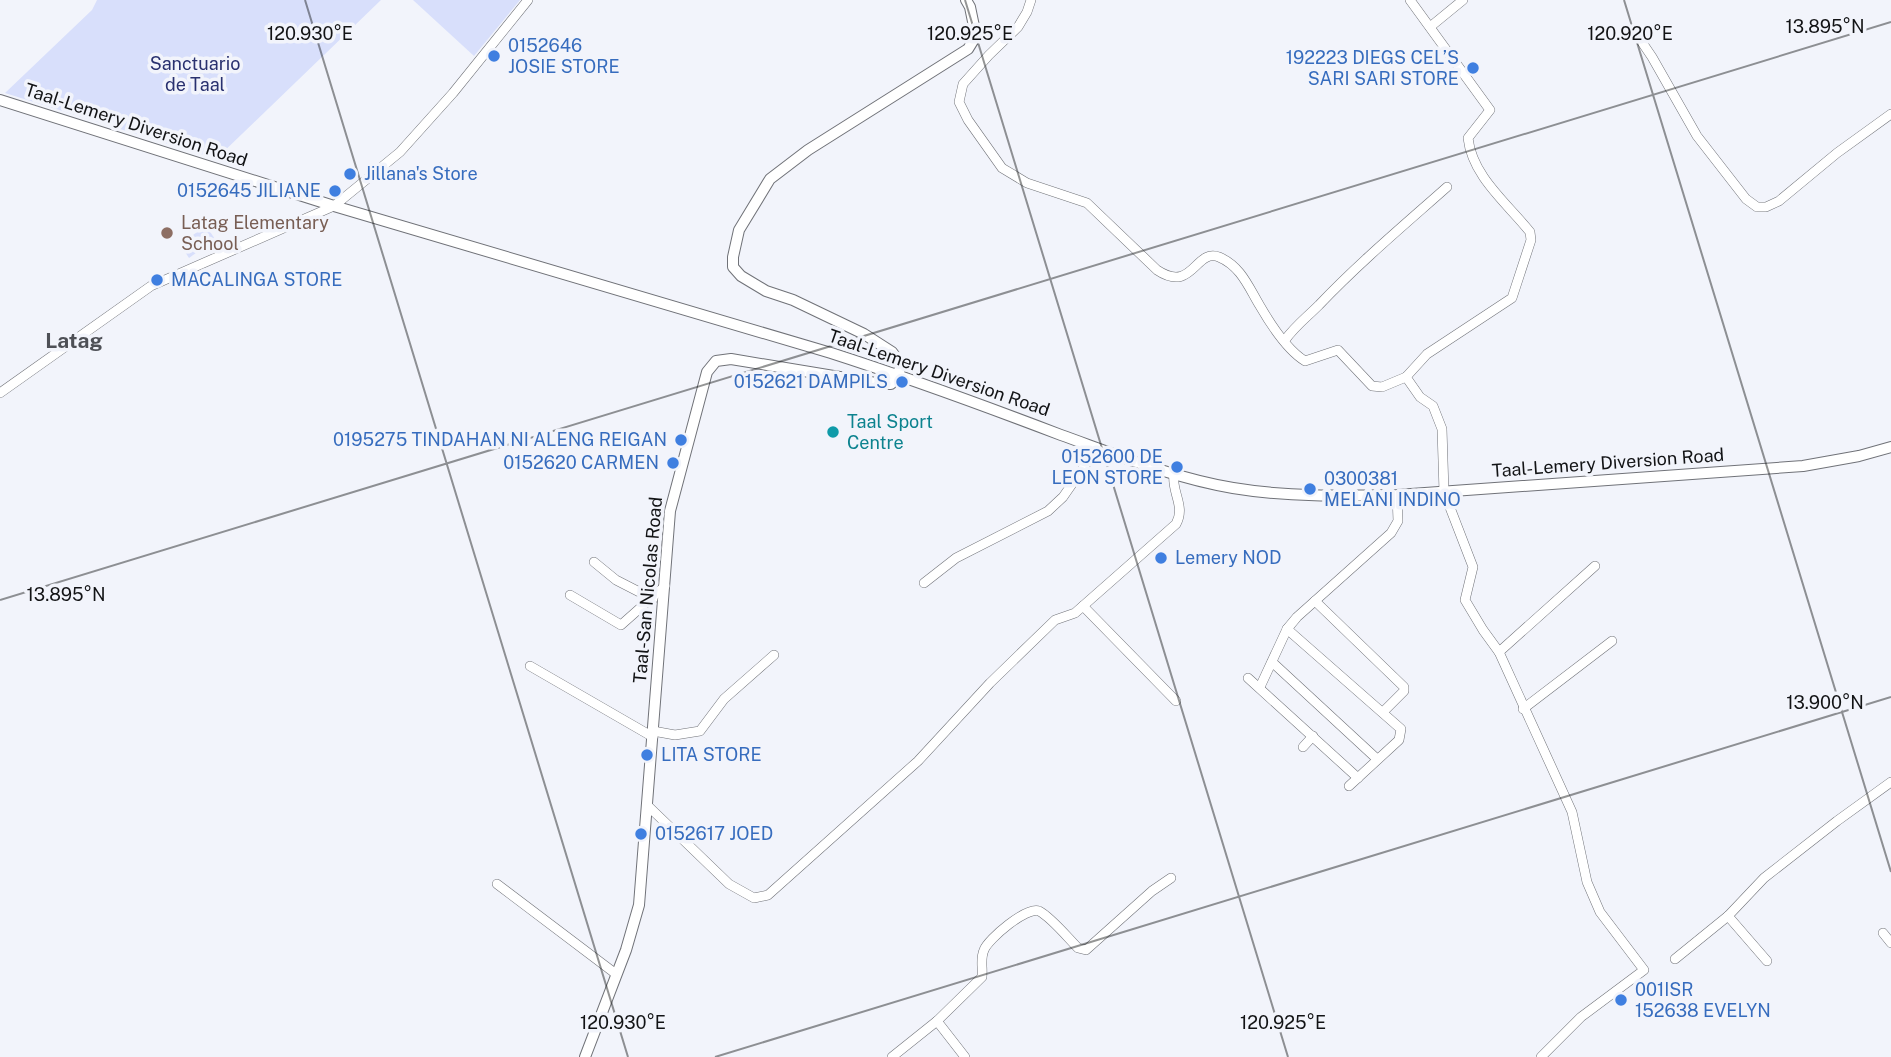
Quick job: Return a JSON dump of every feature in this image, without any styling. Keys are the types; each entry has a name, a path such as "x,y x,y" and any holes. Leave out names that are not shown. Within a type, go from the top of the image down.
{"main road":[{"path":"899,375 900,363 892,352 853,329 793,300 766,291 741,276 733,267 733,257 738,230 770,179 807,150 968,49 976,36 966,0"},
{"name":"Taal-Lemery Diversion Road","path":"0,100 334,206 766,333 899,375 1097,448 1205,482 1258,491 1336,496 1397,495 1803,466 1891,447"},
{"name":"Taal-San Nicolas Road","path":"585,1057 639,905 670,511 703,382 711,365 716,361 731,359 882,384 891,384 899,375"}],"street":[{"path":"0,393 151,286 334,206 400,152 453,93 528,0"},
{"path":"1031,0 1018,27 963,84 959,93 959,102 968,120 994,160 1010,174 1027,183 1087,203 1157,271 1168,278 1185,277 1206,258 1219,257 1238,270 1255,294 1258,304 1297,356 1305,361 1338,350 1372,386 1382,387 1406,377 1427,354 1512,298 1531,240 1530,232 1475,166 1469,150 1468,138 1490,110 1410,0"},
{"path":"1430,27 1463,0"},
{"path":"1633,29 1697,136 1746,199 1757,207 1766,207 1779,201 1891,114"},
{"path":"1285,340 1298,323 1348,274 1447,187"},
{"path":"1406,377 1420,397 1433,406 1442,429 1444,492 1473,567 1465,600 1499,652 1572,812 1587,882 1600,912 1644,970 1581,1017 1541,1057"},
{"path":"924,583 956,558 1048,511 1063,497 1097,448"},
{"path":"647,804 729,884 754,898 768,895 918,761 990,682 1055,620 1075,613 1176,524 1181,510 1172,484 1174,474"},
{"path":"1260,687 1287,629 1391,533 1398,521 1397,495"},
{"path":"594,562 616,580 653,599"},
{"path":"1499,652 1595,566"},
{"path":"570,595 621,625 666,586"},
{"path":"1315,601 1404,687 1404,691 1383,712"},
{"path":"1083,606 1176,701"},
{"path":"1287,629 1383,712 1402,732 1399,740 1349,786"},
{"path":"1523,709 1612,641"},
{"path":"530,666 653,734 675,735 700,732 724,699 774,655"},
{"path":"1272,662 1377,759"},
{"path":"1248,678 1358,778"},
{"path":"1303,747 1313,736"},
{"path":"1675,959 1728,916 1764,878 1891,782"},
{"path":"892,1057 937,1021 982,977 981,960 986,945 1022,914 1030,910 1041,912 1079,948 1086,950 1152,891 1171,878"},
{"path":"497,884 616,974"},
{"path":"1728,916 1767,961"},
{"path":"1883,933 1891,943"},
{"path":"937,1021 965,1057"}],"green space":[{"name":"Sanctuario de Taal","path":"97,0 381,0 216,159 5,93 92,10"},
{"path":"413,0 520,0 474,56"},
{"path":"206,226 215,239 189,258 180,244"}],"place":[{"name":"0152646 JOSIE STORE","path":"494,56"},
{"name":"192223 DIEGS CEL’S SARI SARI STORE","path":"1473,68"},
{"name":"Jillana's Store","path":"350,174"},
{"name":"0152645 JILIANE","path":"335,191"},
{"name":"Latag Elementary School","path":"167,233"},
{"name":"MACALINGA STORE","path":"157,280"},
{"name":"0152621 DAMPILS","path":"902,382"},
{"name":"Taal Sport Centre","path":"833,432"},
{"name":"0195275 TINDAHAN NI ALENG REIGAN","path":"681,440"},
{"name":"0152620 CARMEN","path":"673,463"},
{"name":"0152600 DE LEON STORE","path":"1177,467"},
{"name":"0300381 MELANI INDINO","path":"1310,489"},
{"name":"Lemery NOD","path":"1161,558"},
{"name":"LITA STORE","path":"647,755"},
{"name":"0152617 JOED","path":"641,834"},
{"name":"001ISR 152638 EVELYN","path":"1621,1000"}],"district":[{"name":"Latag","path":"74,341"}]}
